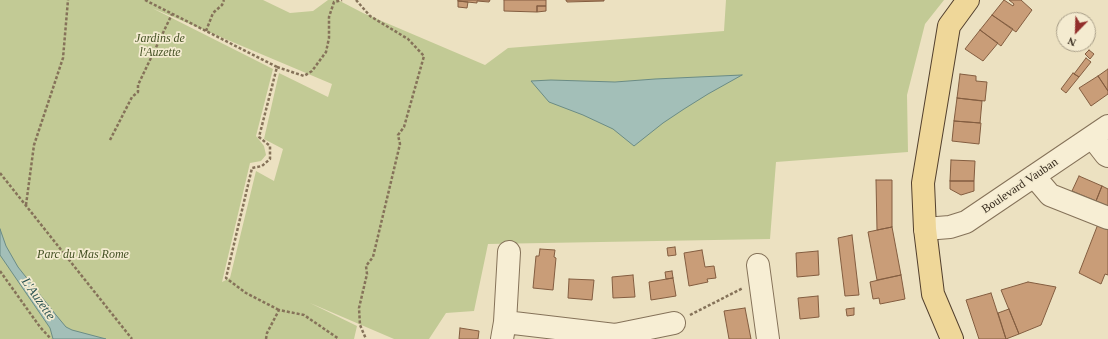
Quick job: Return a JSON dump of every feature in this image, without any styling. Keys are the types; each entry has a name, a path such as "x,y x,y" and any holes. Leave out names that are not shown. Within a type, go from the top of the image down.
{"main road":[{"path":"952,339 933,294 924,229 923,183 949,26 968,0"}],"street":[{"name":"Boulevard Vauban","path":"924,229 950,227 966,222 1100,131"},
{"path":"1100,131 1106,155 1108,156"},
{"path":"1034,176 1050,195 1108,218"},
{"path":"509,252 504,331 615,337 674,323"},
{"path":"760,273 768,339"}],"path":[{"path":"26,206 34,145 63,58 68,0"},
{"path":"144,0 277,67 304,76 312,71 326,52 329,38 329,17 334,2 342,0"},
{"path":"206,31 213,14 222,5 224,0"},
{"path":"356,0 370,16 408,39 424,56 404,127 398,135 400,144 373,257 366,266 367,274 359,308 360,325 366,339"},
{"path":"110,140 132,97 138,92 138,85 172,14"},
{"path":"277,67 259,137 270,146 270,159 262,166 252,168 226,278 246,293 279,310 304,315 339,339"},
{"path":"0,173 132,339"},
{"path":"0,271 40,327 51,339"},
{"path":"674,323 760,273"},
{"path":"266,339 267,333 279,310"}],"green space":[{"path":"0,0 263,0 290,13 313,11 328,0 338,0 363,13 485,65 508,48 724,31 726,0 944,0 925,24 907,95 908,152 776,162 770,239 488,244 474,311 446,313 429,339 394,339 310,303 357,326 354,339 0,339","holes":["152,8 332,84 328,97 279,73 264,139 283,149 274,181 256,171 230,278 222,282 250,163 261,161 266,155 264,146 256,136 273,69"]}],"water":[{"path":"742,75 684,109 663,123 634,146 613,129 583,115 549,102 531,81 551,80 615,82"},
{"name":"L'Auzette","path":"0,229 6,246 18,267 66,327 106,339 53,339 50,328 0,255"}],"building":[{"path":"458,0 490,0 489,2 477,1 477,3"},
{"path":"504,0 546,0 546,6 537,6 537,12 504,11"},
{"path":"566,0 604,0 604,1 567,2"},
{"path":"1004,0 1013,6 1014,4 1009,0 1021,0 1032,10 1016,32 992,15"},
{"path":"458,1 468,2 467,8 458,7"},
{"path":"537,6 546,6 546,11 537,12"},
{"path":"992,15 1013,29 1001,46 980,30"},
{"path":"980,30 998,43 983,61 965,49"},
{"path":"1087,52 1092,52 1094,54 1090,59 1085,54"},
{"path":"1086,58 1091,62 1079,77 1074,74"},
{"path":"1108,69 1108,91 1098,76"},
{"path":"1073,73 1079,77 1066,93 1061,89"},
{"path":"960,74 976,76 976,81 987,82 985,101 957,98"},
{"path":"1098,76 1108,91 1108,94 1091,106 1079,88"},
{"path":"957,98 982,101 980,123 954,121"},
{"path":"954,121 981,123 979,144 952,141"},
{"path":"951,160 975,161 974,181 950,181"},
{"path":"1079,176 1102,186 1096,201 1072,191"},
{"path":"876,180 892,180 892,227 877,230"},
{"path":"950,181 974,181 974,191 961,195 950,189"},
{"path":"1102,186 1108,189 1108,206 1096,201"},
{"path":"1100,219 1108,222 1108,275 1105,274 1101,284 1079,273"},
{"path":"892,227 901,275 877,280 868,232"},
{"path":"852,235 859,295 845,296 838,238"},
{"path":"675,247 676,255 668,256 667,248"},
{"path":"540,249 555,250 554,257 556,258 553,290 533,288 536,256 539,256"},
{"path":"702,250 705,267 714,266 716,278 707,279 708,282 689,286 684,253"},
{"path":"818,251 819,275 797,277 796,253"},
{"path":"672,271 673,278 666,279 665,272"},
{"path":"633,275 635,297 613,298 612,277"},
{"path":"901,275 905,299 880,304 879,298 873,299 870,282"},
{"path":"673,278 676,296 651,300 649,282"},
{"path":"569,279 594,280 592,300 568,298"},
{"path":"1028,282 1056,287 1041,325 1019,334 1001,290"},
{"path":"991,293 1006,339 979,339 966,300"},
{"path":"818,296 819,317 800,319 798,298"},
{"path":"745,308 751,339 729,339 724,311"},
{"path":"854,308 854,315 847,316 846,309"},
{"path":"1009,309 1019,334 1006,339 998,313"},
{"path":"460,328 479,331 478,339 459,339"}],"park label":[{"name":"Jardins de l'Auzette","path":"160,46"},
{"name":"Parc du Mas Rome","path":"83,255"}]}
